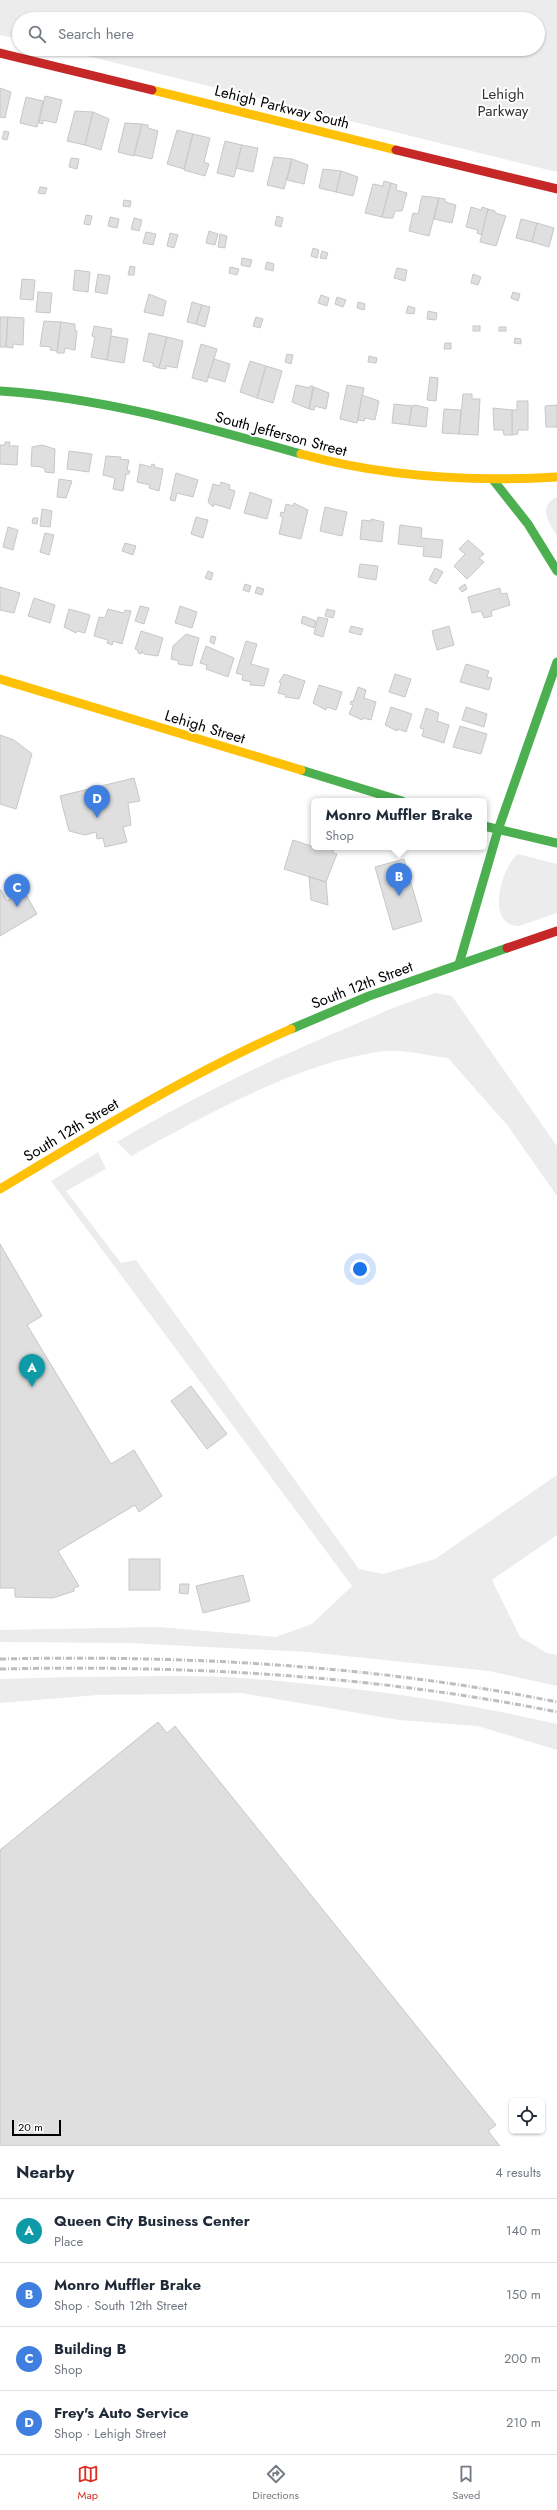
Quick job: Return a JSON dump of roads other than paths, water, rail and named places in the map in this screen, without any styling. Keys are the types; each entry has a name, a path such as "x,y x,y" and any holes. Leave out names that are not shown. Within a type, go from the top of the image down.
{"street":[{"name":"Lehigh Parkway South","path":"0,53 12,56"},
{"name":"Lehigh Parkway South","path":"12,56 557,189"},
{"name":"South Jefferson Street","path":"0,391 59,396 112,404 164,416 337,464 421,476 494,481 557,477"},
{"path":"494,481 519,509 545,547 557,571"},
{"path":"459,964 498,830 557,662"},
{"name":"Lehigh Street","path":"0,678 392,798"},
{"path":"487,827 557,843"},
{"name":"South 12th Street","path":"0,1189 170,1088 214,1064 305,1022 459,964 557,931"}],"railway":[{"path":"0,1659 140,1659 280,1665 419,1679 488,1689 557,1702"},
{"path":"0,1669 140,1669 280,1675 419,1689 488,1699 557,1712"}],"place":[{"name":"Frey's Auto Service","path":"97,818"},
{"name":"Monro Muffler Brake","path":"399,896"},
{"name":"Building B","path":"17,907"},
{"name":"Queen City Business Center","path":"32,1387"}],"park label":[{"name":"Lehigh Parkway","path":"503,102"}]}
